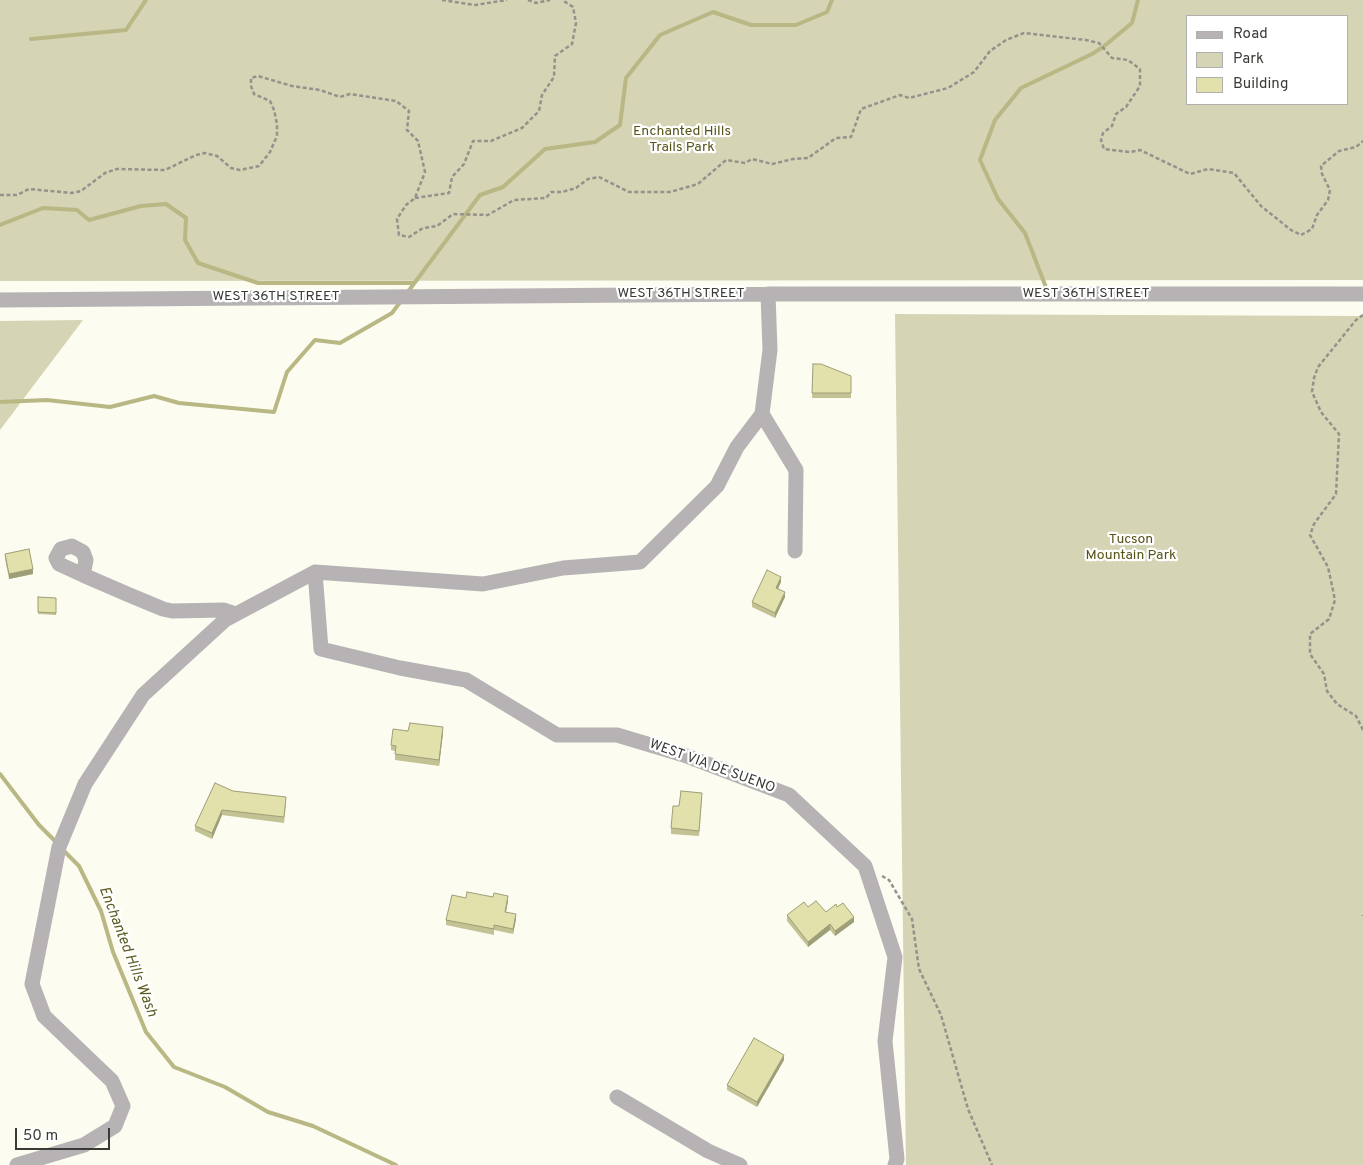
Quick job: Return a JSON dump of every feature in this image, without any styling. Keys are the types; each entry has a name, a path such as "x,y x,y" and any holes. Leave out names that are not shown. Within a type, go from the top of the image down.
{"street":[{"name":"WEST 36TH STREET","path":"0,300 768,294 1363,294"},
{"path":"17,1165 84,1145 115,1126 122,1106 112,1081 44,1016 32,984 59,846 85,784 143,695 224,620 315,572 483,584 563,568 640,562 717,486 737,447 762,414 770,350 768,294"},
{"path":"762,414 796,470 795,551"},
{"name":"WEST VIA DE SUENO","path":"315,572 321,649 400,668 466,680 557,736 617,736 684,755 789,795 866,866 895,957 886,1041 897,1159 895,1165"},
{"path":"83,575 172,611 224,610 236,614"},
{"path":"617,1097 708,1151 740,1165"}],"path":[{"path":"442,0 475,6 507,0"},
{"path":"528,0 536,3 550,0"},
{"path":"562,0 574,7 575,30 572,44 554,56 554,78 542,95 539,111 522,128 492,141 473,141 464,164 452,177 449,193 415,198 406,205 398,219 399,235 409,237 423,228 437,226 453,214 488,215 514,200 546,198 551,192 562,192 576,188 588,179 599,177 629,192 670,192 698,184 726,160 745,164 752,160 772,164 793,159 802,160 812,156 836,138 851,137 861,109 900,95 908,98 948,88 974,72 990,51 1006,40 1024,33 1099,43 1112,58 1128,60 1140,69 1140,86 1126,107 1116,114 1112,126 1103,133 1101,140 1104,149 1130,152 1140,150 1190,174 1208,169 1234,173 1271,216 1301,235 1312,229 1317,215 1328,200 1330,190 1322,174 1321,166 1340,151 1356,147 1363,141"},
{"path":"0,195 17,196 29,189 72,193 82,191 105,173 117,169 165,170 196,155 205,153 217,156 231,168 240,170 260,166 270,152 277,136 277,124 270,101 254,94 251,78 258,76 292,86 320,90 340,97 350,94 396,101 409,111 407,130 418,141 425,172 415,198"},
{"path":"1363,315 1356,320 1318,367 1314,378 1312,392 1320,412 1340,434 1336,494 1314,524 1310,535 1328,567 1335,600 1329,619 1310,634 1310,654 1324,674 1327,691 1337,704 1356,716 1363,730"},
{"path":"866,866 889,880 912,919 919,969 941,1015 968,1109 992,1165"}],"green space":[{"name":"Enchanted Hills Trails Park","path":"0,0 1363,0 1363,280 0,281"},
{"name":"Tucson Mountain Park","path":"895,314 1363,316 1363,1165 906,1165"},
{"path":"83,320 0,430 0,321"}],"building":[{"path":"813,364 821,364 851,376 851,393 812,393"},
{"path":"29,549 33,569 9,574 5,554"},
{"path":"767,570 781,577 776,588 785,592 775,613 752,602"},
{"path":"38,597 56,598 56,613 38,612"},
{"path":"410,723 443,727 439,760 395,754 396,746 391,745 393,729 408,731"},
{"path":"215,783 233,791 286,797 284,817 222,810 212,833 195,826"},
{"path":"681,791 702,793 699,831 671,828 673,806 679,806"},
{"path":"467,892 493,897 494,893 508,896 505,912 516,914 513,929 494,925 494,929 446,920 452,895 466,898"},
{"path":"816,901 826,912 836,904 837,907 843,903 854,917 835,931 830,924 808,942 787,915 804,902 808,907"},
{"path":"754,1038 784,1055 757,1102 727,1085"}],"waterway":[{"path":"31,39 126,30 146,0"},
{"path":"407,293 480,195 503,187 545,149 595,142 620,125 626,78 660,35 713,12 751,25 796,25 827,12 832,0"},
{"path":"1047,290 1025,233 998,199 980,160 995,120 1021,88 1103,47 1132,23 1138,0"},
{"path":"0,225 43,208 77,210 89,220 141,206 166,204 186,218 185,240 198,263 258,283 414,283"},
{"path":"0,402 47,400 110,407 154,396 179,403 274,412 287,372 315,340 340,343 392,313 401,301"},
{"name":"Enchanted Hills Wash","path":"0,774 39,825 56,842"},
{"name":"Enchanted Hills Wash","path":"62,849 79,866 101,911 113,952 146,1032 174,1067 225,1087 268,1112 313,1126 396,1165"}]}
